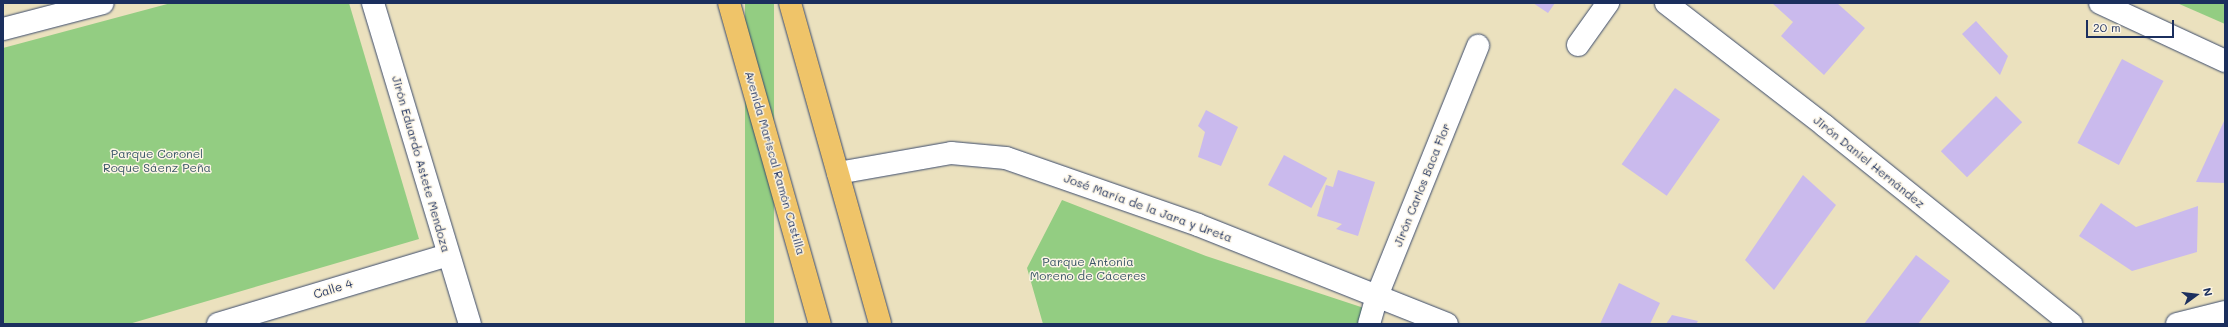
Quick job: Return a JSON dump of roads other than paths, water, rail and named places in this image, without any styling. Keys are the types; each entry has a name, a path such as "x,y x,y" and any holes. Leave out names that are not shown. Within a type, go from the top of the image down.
{"main road":[{"name":"Avenida Mariscal Ramón Castilla","path":"729,3 820,324"},
{"path":"790,3 880,324"}],"street":[{"path":"3,29 103,3"},
{"name":"Jirón Eduardo Astete Mendoza","path":"373,3 470,324"},
{"path":"1578,45 1608,3"},
{"name":"Jirón Daniel Hernández","path":"1666,3 1825,126 2071,324"},
{"path":"2100,3 2225,61"},
{"name":"Jirón Carlos Baca Flor","path":"1369,324 1377,296 1478,46"},
{"name":"José María de la Jara y Ureta","path":"838,173 951,152 1006,158 1198,225 1447,324"},
{"name":"Calle 4","path":"218,324 448,255"},
{"path":"2177,324 2225,312"}],"park label":[{"name":"Parque Coronel Roque Sáenz Peña","path":"157,161"},
{"name":"Parque Antonia Moreno de Cáceres","path":"1088,269"}]}
